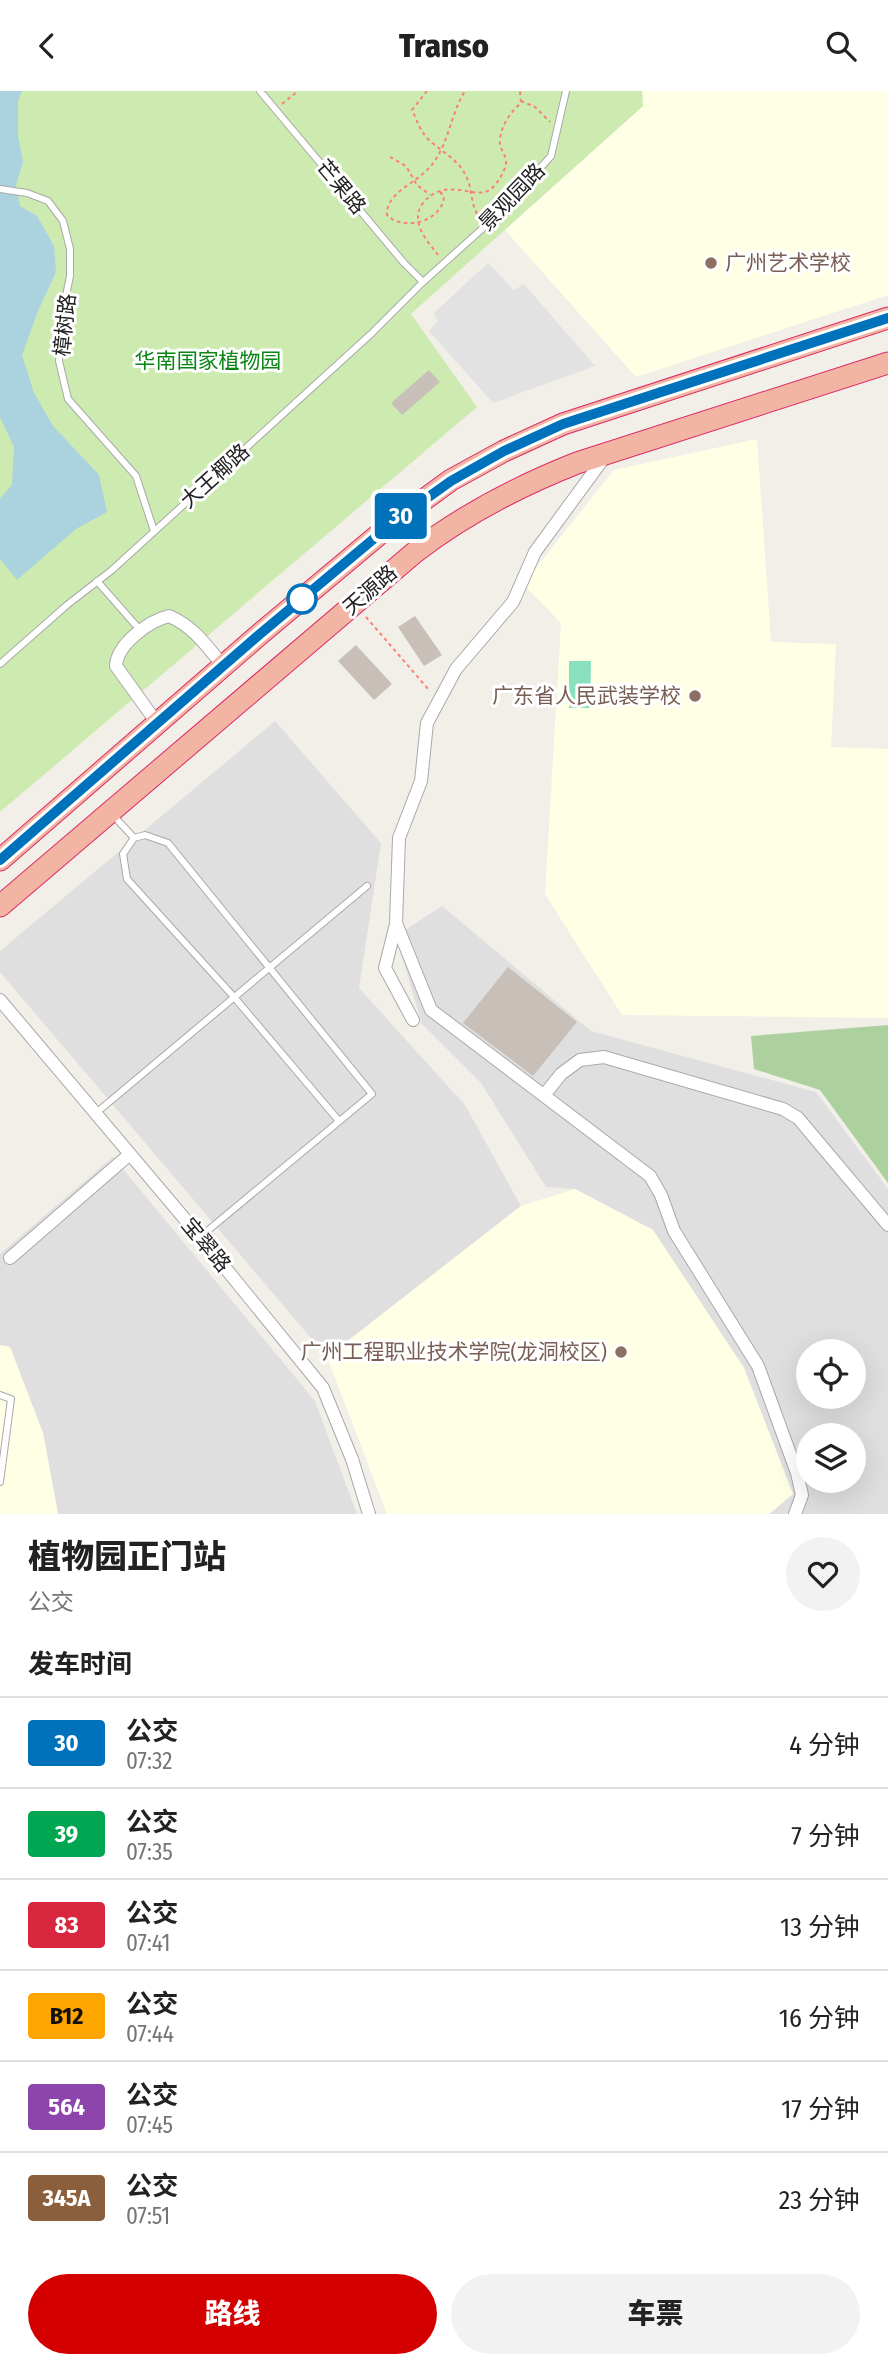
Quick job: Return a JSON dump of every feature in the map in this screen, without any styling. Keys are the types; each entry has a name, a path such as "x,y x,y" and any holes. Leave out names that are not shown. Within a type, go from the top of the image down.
{"highway":[{"name":"天源路","path":"0,860 223,666 425,498 504,451 563,424 888,318"},
{"name":"天源路","path":"0,906 414,553 451,525 527,483 609,452 888,363"}],"street":[{"path":"412,1020 385,968 396,923 399,838 421,781 427,723 456,669 513,602 535,552 609,452"},
{"path":"157,723 116,666 118,654 141,631 160,618 169,616 179,620 198,635 223,666"},
{"path":"396,923 431,1010 650,1176 661,1195 674,1231 758,1366 797,1473 802,1495 795,1514"},
{"name":"宝翠路","path":"0,1000 323,1388 352,1459 369,1514"},
{"path":"545,1094 561,1075 580,1060 604,1057 783,1109 798,1118 888,1225"},
{"path":"10,1258 130,1154"}],"lane":[{"name":"芒果路","path":"260,91 404,263 423,282"},
{"name":"景观园路","path":"423,282 502,211 551,156 566,91"},
{"name":"樟树路","path":"0,189 27,193 48,201 63,221 70,249 70,276 62,315 59,361 68,399 136,476 154,531"},
{"name":"大王椰路","path":"0,664 154,531 372,333 423,282"},
{"path":"97,582 141,631"},
{"path":"110,813 134,838"},
{"path":"200,1237 340,1121 372,1094 168,843 145,835 134,838 124,854 127,879 234,997 340,1121"},
{"path":"96,1113 367,886"},
{"path":"0,1395 11,1399 0,1482"}],"path":[{"path":"275,109 298,91"},
{"path":"427,91 412,110 429,140 455,160 467,177 477,214 486,225"},
{"path":"440,191 444,202 431,217 418,222 402,223 393,221 387,215 394,196 428,170 442,149 465,91"},
{"path":"444,263 419,228 420,208 430,196 440,191 454,188 485,192 493,188 505,169 506,159 501,151 500,141 507,117 521,100 520,91"},
{"path":"521,100 535,107 557,132"},
{"path":"390,157 406,166 417,185 430,196"},
{"path":"354,604 439,701"}],"shaded area":[{"name":"广州艺术学校","path":"642,91 888,91 888,295 636,377 505,230 643,106"},
{"path":"488,263 514,290 524,284 595,366 493,403 429,331 438,321 434,313"},
{"name":"广东省人民武装学校","path":"757,439 771,642 836,644 831,747 888,749 888,1018 622,1015 545,894 561,623 523,584 614,470"},
{"path":"275,721 381,843 359,988 465,1105 521,1206 327,1357 0,972 0,951"},
{"path":"442,906 591,1031 816,1092 888,1189 888,1514 769,1514 793,1494 744,1368 653,1230 575,1189 546,1187 481,1083 422,1024 396,936"},
{"path":"113,1157 315,1401 357,1514 58,1514 43,1433 10,1347 0,1345 0,1254"},
{"name":"广州工程职业技术学院(龙洞校区)","path":"575,1189 653,1230 744,1368 793,1494 769,1514 387,1514 327,1357 521,1206"},
{"path":"0,1345 10,1347 43,1433 58,1514 0,1514"}],"green space":[{"name":"华南国家植物园","path":"0,91 642,91 643,106 411,314 477,407 0,812"},
{"path":"569,661 591,661 590,708 569,708"},
{"path":"888,1025 888,1183 820,1090 754,1069 751,1036"}],"water":[{"path":"0,91 22,91 18,101 18,136 23,162 16,185 20,206 37,216 54,246 56,272 22,355 34,393 53,426 99,475 107,512 76,529 17,580 0,559 0,498 12,485 14,447 0,417"}],"building":[{"path":"429,370 440,382 402,415 391,403"},
{"path":"415,616 442,655 424,666 398,627"},
{"path":"356,645 392,684 374,700 338,661"},
{"path":"508,967 577,1022 533,1076 463,1023"}],"bus line":[{"name":"30","path":"0,860 260,634 395,521 451,481 504,451 563,424 888,318"}],"place":[{"name":"广州艺术学校","path":"711,263"},
{"name":"广东省人民武装学校","path":"695,696"},
{"name":"广州工程职业技术学院(龙洞校区)","path":"621,1352"}]}
